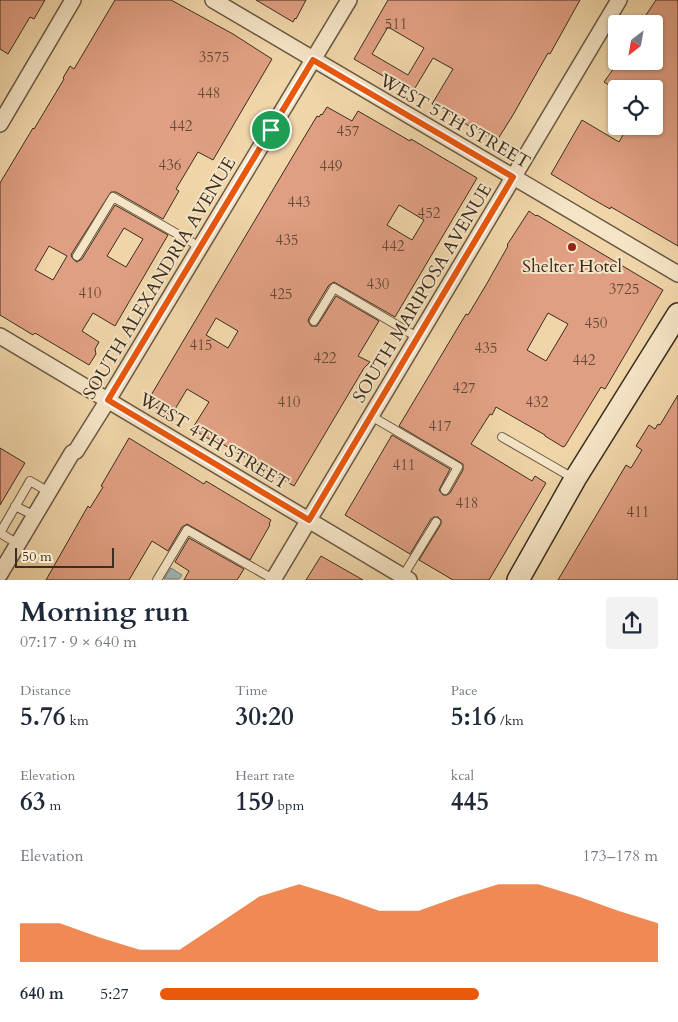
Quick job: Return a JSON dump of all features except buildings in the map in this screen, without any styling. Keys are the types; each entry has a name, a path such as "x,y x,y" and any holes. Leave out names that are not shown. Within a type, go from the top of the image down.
{"main road":[{"path":"518,580 575,479 678,314"}],"street":[{"path":"0,124 73,0"},
{"name":"WEST 5TH STREET","path":"214,0 678,274"},
{"name":"SOUTH ALEXANDRIA AVENUE","path":"0,574 72,453 76,451 108,400 349,0"},
{"name":"SOUTH MARIPOSA AVENUE","path":"273,579 619,0"},
{"name":"WEST 4TH STREET","path":"0,336 309,520 399,576"}],"lane":[{"path":"77,256 113,197 200,247"},
{"path":"314,322 334,288 417,337"},
{"path":"371,416 458,467 445,490"},
{"path":"502,437 575,479"},
{"path":"18,544 0,533 30,481 49,492"},
{"path":"16,506 34,516"},
{"path":"399,576 436,522"},
{"path":"157,580 187,530 273,579"}],"shaded area":[{"path":"171,568 182,575 179,579 164,579"}],"place":[{"name":"Shelter Hotel","path":"572,247"}],"route":[{"path":"313,60 513,177 309,520 108,400 271,130 313,60"}]}
